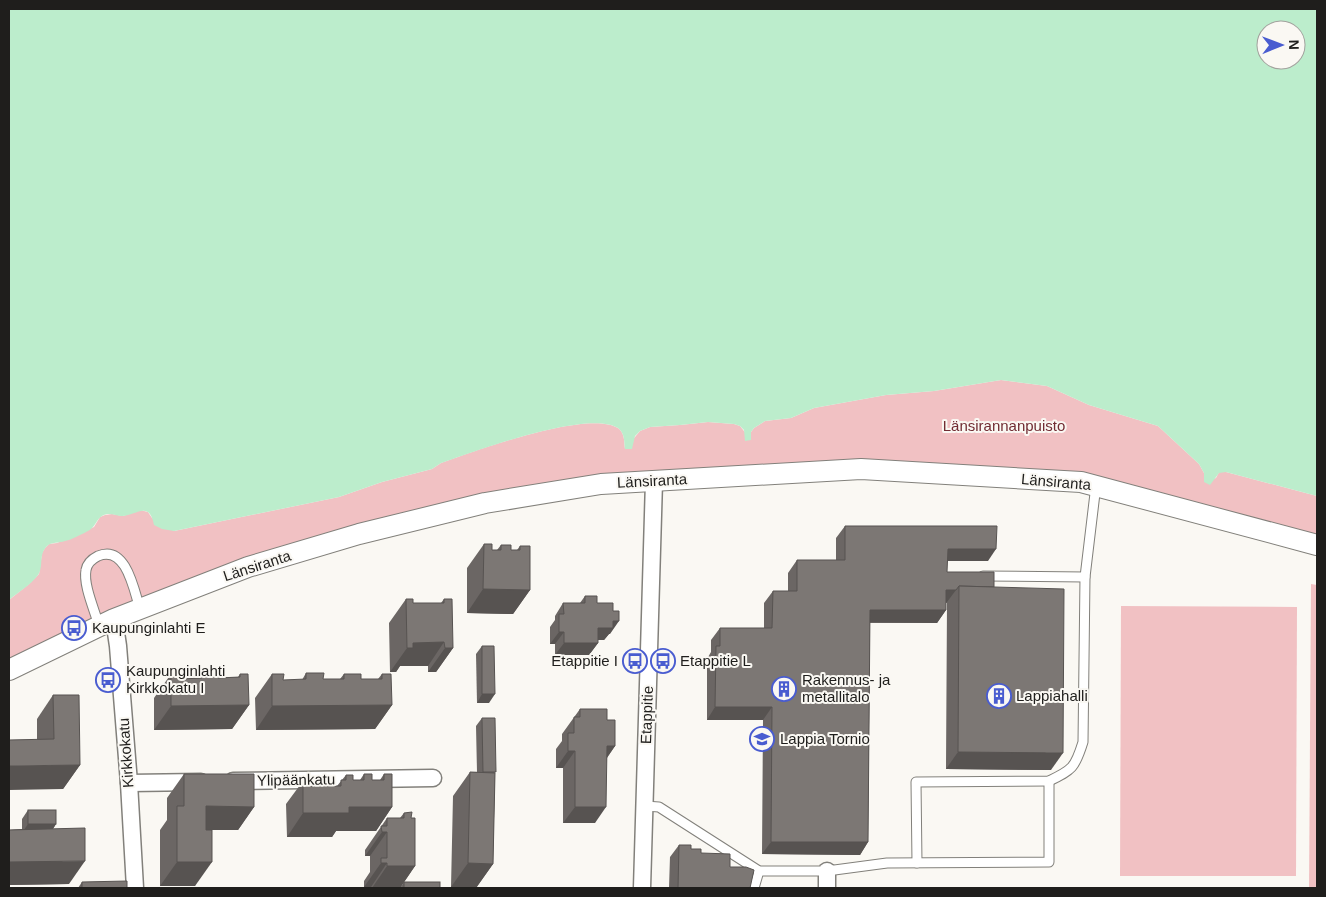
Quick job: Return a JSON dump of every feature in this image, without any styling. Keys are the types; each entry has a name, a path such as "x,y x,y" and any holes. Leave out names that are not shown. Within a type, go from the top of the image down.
{"street":[{"name":"Länsiranta","path":"9,670 107,622 248,567 359,534 485,503 600,484 862,469 1081,482 1317,545"},
{"name":"Etappitie","path":"642,888 654,481"},
{"name":"Kirkkokatu","path":"107,622 118,646 135,888"},
{"name":"Ylipäänkatu","path":"129,783 433,778"},
{"path":"827,871 827,888"}],"lane":[{"path":"917,863 916,782 1049,781 1066,773 1077,760 1083,742 1085,577 1096,485"},
{"path":"107,622 87,588 86,570 90,560 99,555 108,554 117,557 124,563 140,609"},
{"path":"977,576 1085,577"},
{"path":"645,806 659,807 759,871 827,871 887,864 917,863 1049,862 1049,781"},
{"path":"754,888 759,871"}],"green space":[{"name":"Länsirannanpuisto","path":"1001,380 1047,386 1089,405 1158,426 1199,464 1204,473 1204,482 1216,478 1219,472 1226,472 1317,496 1317,542 1082,478 601,479 360,529 9,664 9,600 39,574 42,553 49,544 57,543 94,527 100,517 105,515 123,516 140,510 148,512 152,518 174,531 339,497 382,482 432,469 441,463 504,442 558,428 582,424 603,424 618,428 623,435 625,449 640,431 650,427 708,422 740,426 751,440 751,432 765,421 791,418 814,408 886,395 934,391"},
{"path":"1311,584 1317,585 1317,888 1309,888"},
{"path":"1121,606 1297,607 1296,876 1120,876"}],"shaded area":[{"path":"9,9 1317,9 1317,496 1226,472 1219,473 1210,485 1204,482 1204,473 1199,464 1158,426 1089,405 1047,386 1001,380 934,391 886,395 814,408 791,418 765,421 751,432 751,440 745,441 744,430 740,426 708,422 650,427 640,431 635,436 632,449 625,449 623,435 618,428 603,424 583,424 558,428 504,442 441,463 432,469 382,482 339,497 174,531 162,529 154,525 152,517 145,511 126,516 107,514 101,517 86,532 63,542 47,546 43,553 40,572 28,585 9,600"}],"building":[{"name":"Rakennus- ja metallitalo","path":"845,526 997,526 996,549 948,549 947,572 994,572 994,587 959,586 956,590 946,590 946,610 870,610 868,842 771,842 772,707 715,707 716,646 720,646 720,628 772,628 773,591 797,591 797,560 845,560"},
{"path":"484,544 492,544 492,550 501,550 501,545 511,545 511,550 520,550 520,546 530,546 530,590 483,589"},
{"name":"Lappiahalli","path":"959,586 1064,589 1063,753 958,752"},
{"path":"585,596 597,596 597,603 613,603 613,611 619,611 619,621 613,621 613,628 598,628 598,643 564,643 564,632 559,632 559,614 564,614 563,603 585,603"},
{"path":"406,599 413,599 413,603 444,603 444,599 452,599 453,648 445,648 444,642 413,643 413,648 407,648"},
{"path":"482,646 494,646 495,694 482,694"},
{"path":"306,673 324,673 323,679 344,679 344,674 361,674 361,679 382,679 382,674 391,674 392,705 272,706 272,674 284,674 283,680 306,679"},
{"path":"171,674 180,674 181,679 202,678 202,674 218,674 218,678 240,677 240,674 248,674 249,705 171,706"},
{"path":"53,695 79,695 80,765 9,766 9,740 54,739"},
{"path":"580,709 607,709 607,720 615,720 615,746 607,746 606,807 575,807 575,751 568,751 568,733 574,733 574,717 580,717"},
{"path":"482,718 495,718 496,772 483,772"},
{"path":"470,772 495,773 493,864 468,863"},
{"path":"184,774 254,774 254,807 206,806 206,830 212,830 212,862 177,862 177,806 184,806"},
{"path":"364,774 372,774 372,780 384,780 384,774 392,774 392,807 349,807 349,813 303,813 303,781 309,781 308,786 321,786 321,780 328,780 328,786 341,786 341,780 346,780 346,775 353,775 353,780 364,780"},
{"path":"28,810 56,810 56,824 28,824"},
{"path":"412,812 411,818 415,818 415,866 387,866 387,863 381,863 381,858 387,858 387,832 382,832 381,826 387,826 387,818 404,818 404,813"},
{"path":"85,828 85,861 9,862 9,830"},
{"path":"679,845 691,845 691,849 701,849 701,853 730,854 730,867 746,867 754,870 750,888 678,888"},
{"path":"127,881 127,888 82,888 82,882"},
{"path":"404,882 440,882 440,888 404,888"}],"place":[{"name":"Kaupunginlahti E","path":"74,628"},
{"name":"Etappitie I","path":"635,661"},
{"name":"Etappitie L","path":"663,661"},
{"name":"Kaupunginlahti Kirkkokatu I","path":"108,680"},
{"name":"Rakennus- ja metallitalo","path":"784,689"},
{"name":"Lappiahalli","path":"999,696"},
{"name":"Lappia Tornio","path":"762,739"}]}
